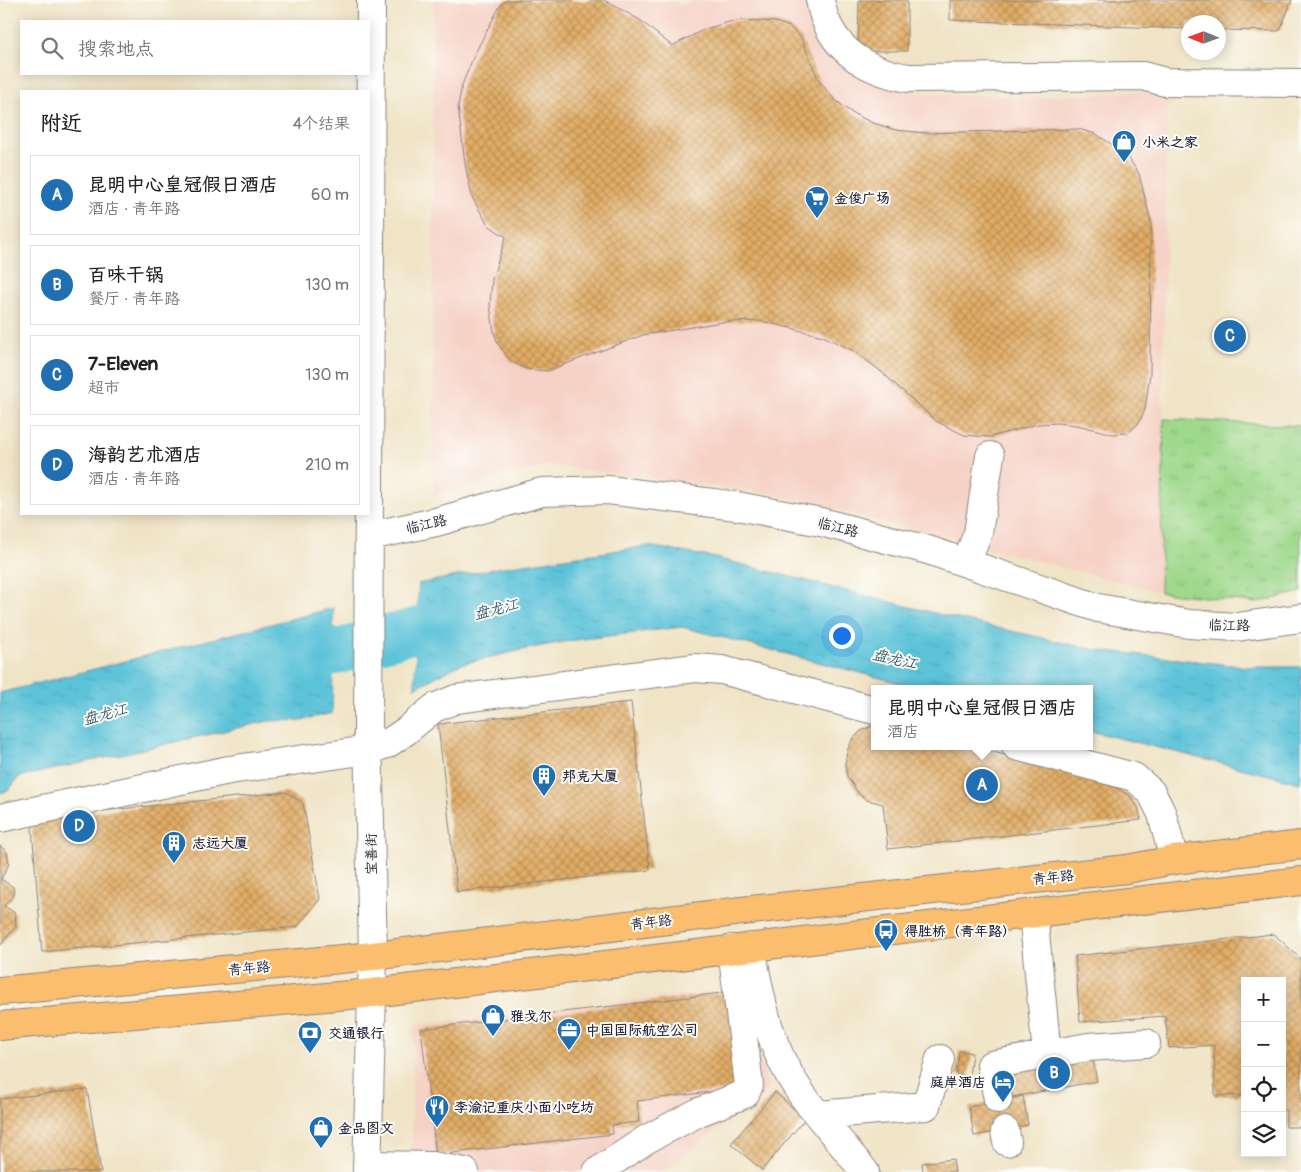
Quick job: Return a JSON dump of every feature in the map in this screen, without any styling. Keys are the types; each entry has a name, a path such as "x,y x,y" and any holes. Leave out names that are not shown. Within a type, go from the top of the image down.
{"main road":[{"name":"青年路","path":"0,990 373,956 742,910 1127,869 1174,860 1301,845"},
{"path":"0,1026 372,993 1301,881"}],"street":[{"name":"宝善街","path":"370,268 371,0"},
{"path":"820,0 822,17 836,42 859,60 884,74 909,78 1143,76 1164,82 1301,83"},
{"path":"966,562 978,533 990,456"},
{"name":"临江路","path":"369,536 436,522 542,492 608,490 737,506 821,522 928,550 1098,608 1189,624 1237,627 1276,624 1301,618"},
{"name":"宝善街","path":"367,1169 373,956 368,741 369,515"},
{"path":"0,818 368,741 387,744 434,708 456,699 695,668 722,670 871,709"},
{"path":"1031,750 1134,777 1151,792 1162,814 1174,860"},
{"path":"1033,913 1047,1054"},
{"path":"742,948 782,1064 798,1092 865,1172"},
{"path":"597,1172 647,1139 699,1112 745,1094 749,1085 742,948"},
{"path":"998,1099 991,1065 1088,1047 1146,1043"},
{"path":"818,1115 926,1106 940,1059"},
{"path":"367,1169 433,1166 465,1172"}],"shaded area":[{"path":"433,0 669,0 680,6 698,0 829,0 844,55 882,81 928,94 1041,97 1199,89 1167,107 1160,592 773,494 550,465 433,495"},
{"path":"747,988 769,1089 663,1172 411,1172 414,1025"}],"green space":[{"path":"1164,419 1301,426 1301,592 1257,603 1160,592"}],"water":[{"path":"648,546 716,558 962,620 1096,650 1249,667 1301,667 1301,783 1093,732 1093,685 907,685 682,627 575,640 526,649 461,664 414,688 418,584 497,568"},
{"path":"334,608 333,713 301,720 268,721 19,777 8,791 0,793 0,693"}],"pier":[{"path":"416,584 418,584 414,688 412,688"},
{"path":"336,607 335,712 333,713 334,608"}],"building":[{"name":"金俊广场","path":"506,0 604,0 640,20 672,46 705,29 729,22 744,20 776,22 790,27 801,38 819,81 834,99 852,113 873,123 896,130 926,133 1078,129 1096,134 1122,151 1139,174 1151,222 1150,373 1145,410 1138,424 1128,433 1113,434 1077,425 1057,423 1038,424 990,437 964,435 936,421 878,369 852,350 823,336 761,321 722,322 643,335 547,371 526,369 511,361 498,344 494,332 490,305 492,279 506,237 488,225 472,197 465,164 458,106 462,85 475,53 500,6"},
{"path":"859,0 907,0 907,51 858,51"},
{"path":"950,0 1292,0 1280,30 1277,31 1226,30 1226,15 1181,15 1181,29 950,20"},
{"name":"邦克大厦","path":"631,702 650,870 457,892 438,724"},
{"path":"871,726 871,750 986,750 1108,783 1130,796 1138,807 1141,820 888,849 883,804 867,800 858,793 847,776 845,764 847,751 852,740 861,731"},
{"name":"志远大厦","path":"286,792 303,803 320,899 297,927 42,952 32,828 42,817"},
{"path":"0,846 7,852 9,864 1,879 13,887 14,895 4,906 15,913 16,926 0,946"},
{"path":"1274,934 1301,959 1301,1127 1286,1127 1286,977 1241,977 1241,1095 1215,1096 1214,1045 1169,1048 1165,1016 1080,1022 1075,956"},
{"path":"730,992 742,1088 637,1101 639,1122 612,1125 613,1134 436,1155 421,1029"},
{"path":"959,1051 972,1053 969,1076 956,1075"},
{"path":"1092,1056 1097,1081 1002,1099 998,1075"},
{"path":"87,1089 101,1172 0,1172 0,1099"},
{"path":"775,1092 805,1119 762,1170 731,1144"},
{"path":"1023,1096 1028,1125 974,1136 969,1107"},
{"path":"953,1159 955,1172 923,1172 922,1163"}],"waterway":[{"name":"盘龙江","path":"273,669 476,614"}],"place":[{"name":"小米之家","path":"1124,163"},
{"name":"金俊广场","path":"817,219"},
{"name":"7-Eleven","path":"1230,336"},
{"name":"昆明中心皇冠假日酒店","path":"982,785"},
{"name":"邦克大厦","path":"544,797"},
{"name":"海韵艺术酒店","path":"79,826"},
{"name":"志远大厦","path":"174,864"},
{"name":"得胜桥（青年路）","path":"886,952"},
{"name":"雅戈尔","path":"493,1037"},
{"name":"中国国际航空公司","path":"569,1051"},
{"name":"交通银行","path":"310,1054"},
{"name":"百味干锅","path":"1054,1073"},
{"name":"庭岸酒店","path":"1003,1103"},
{"name":"李渝记重庆小面小吃坊","path":"437,1128"},
{"name":"金品图文","path":"321,1149"}]}
